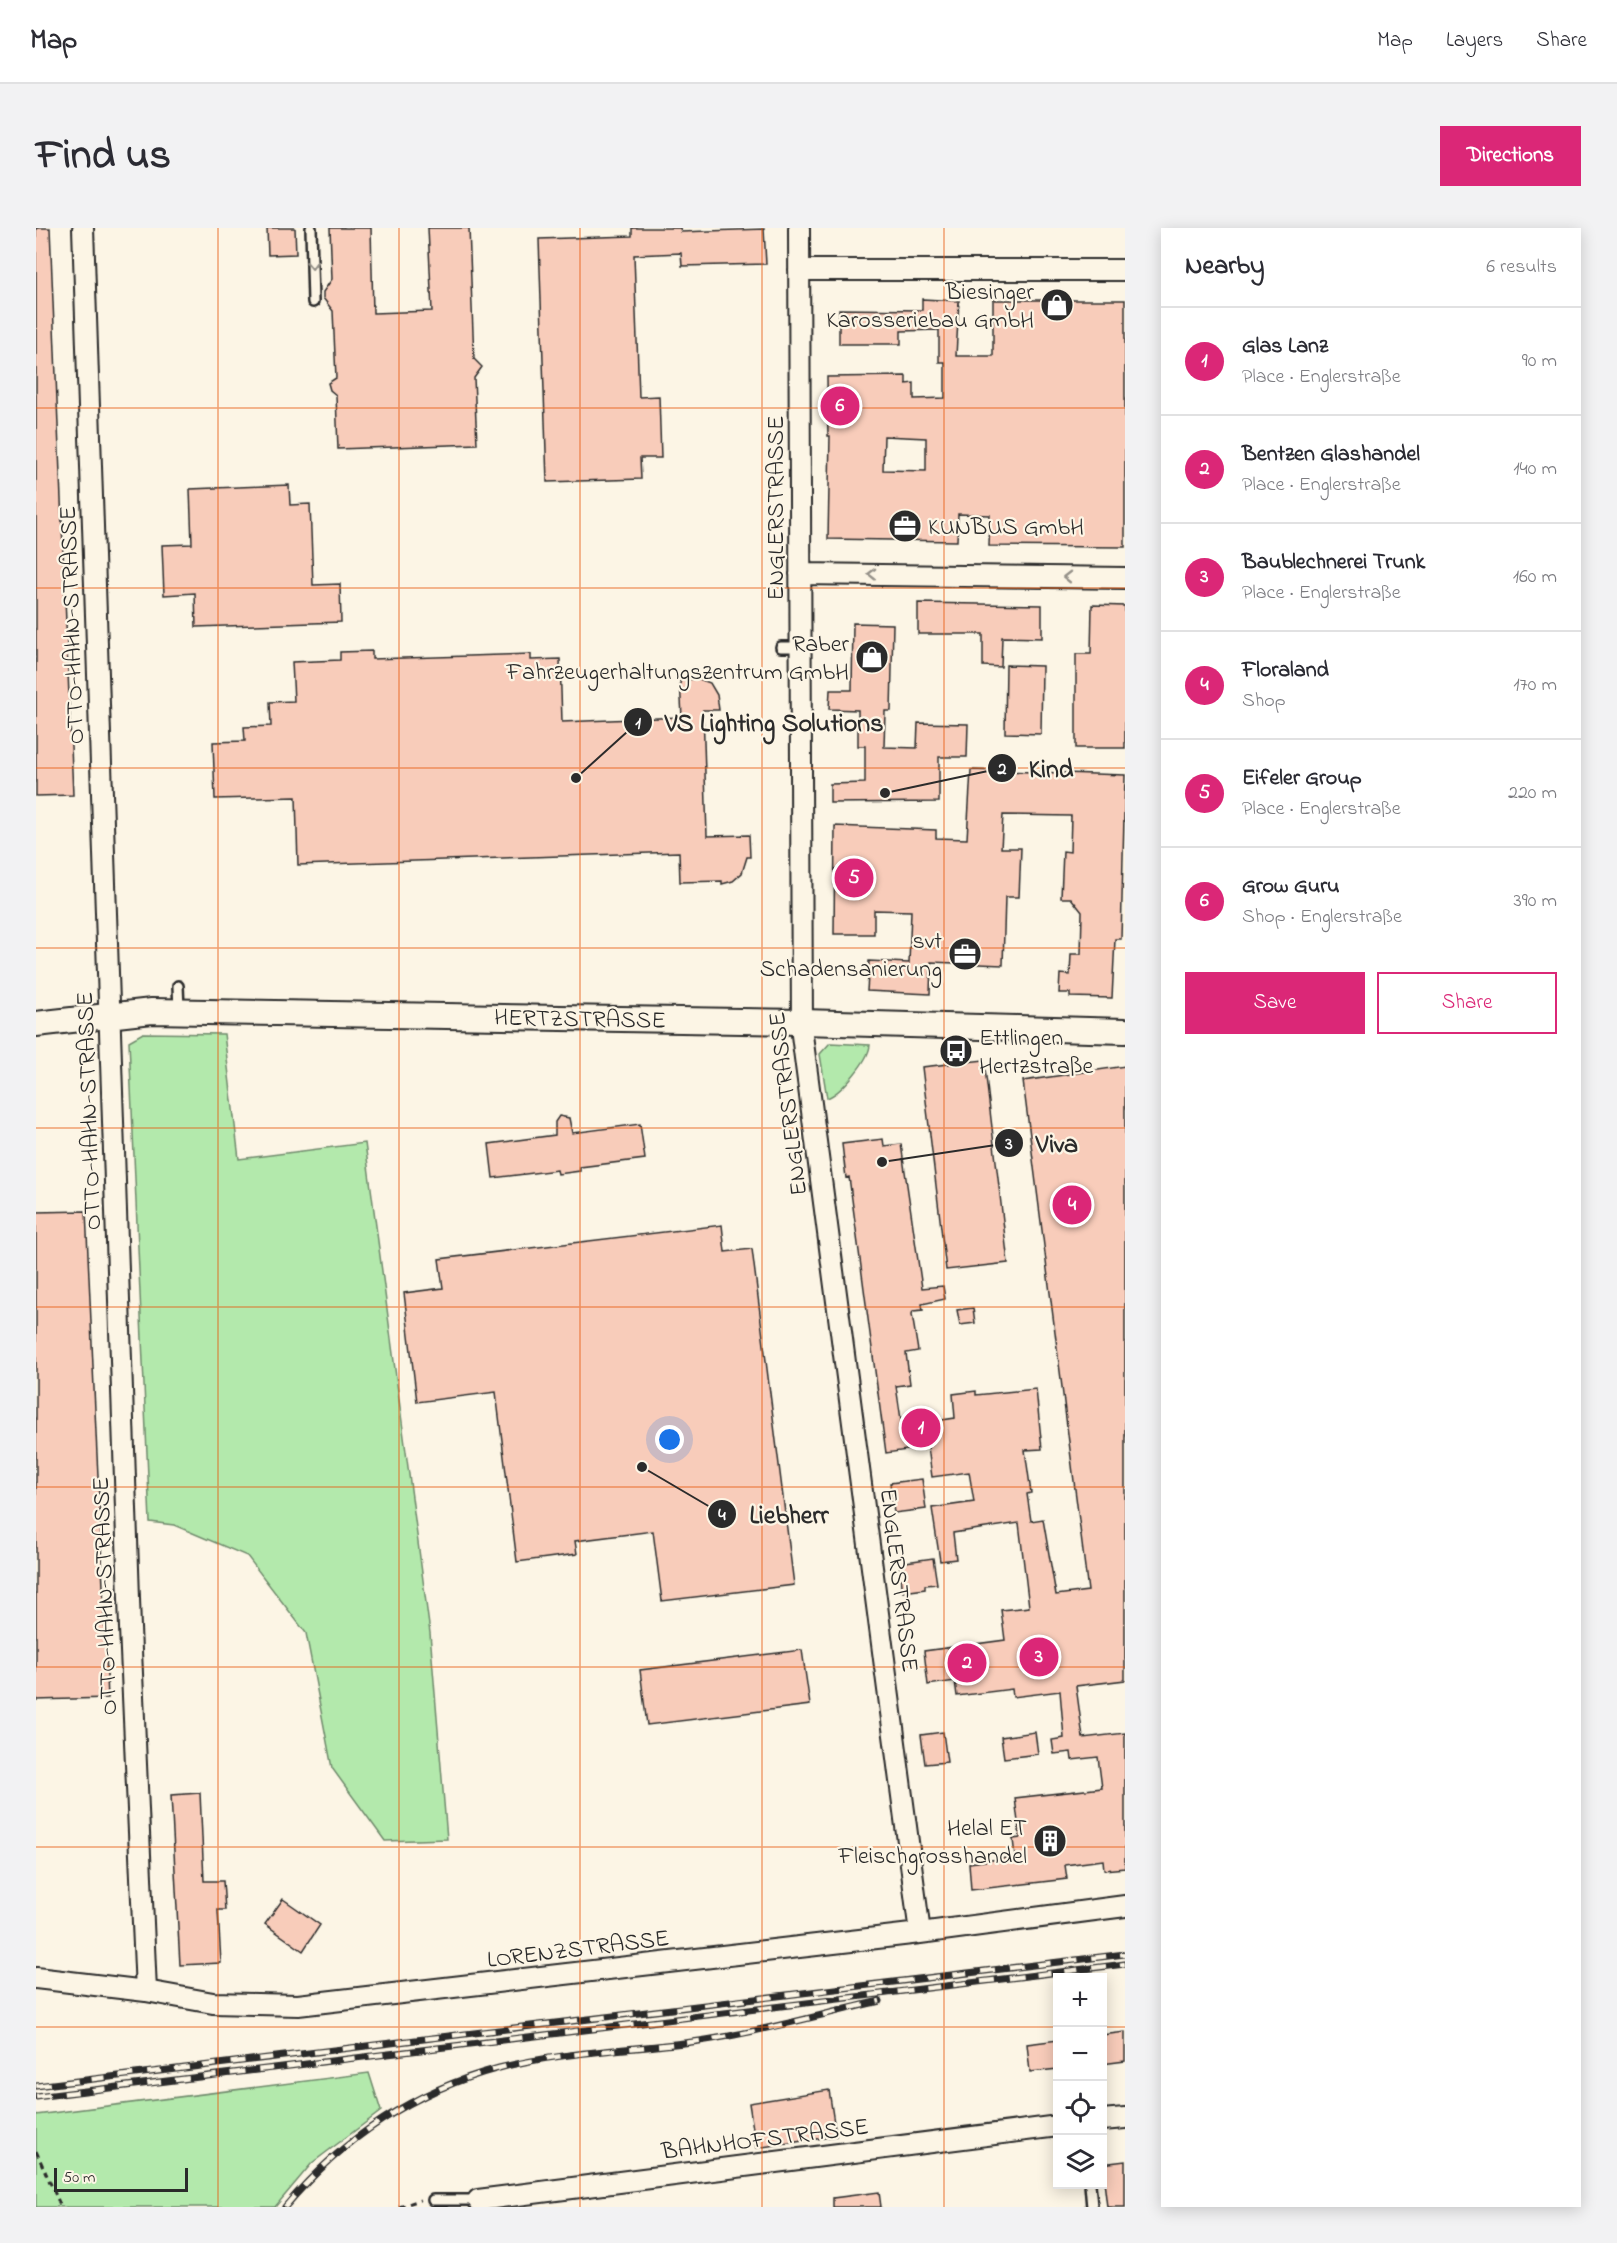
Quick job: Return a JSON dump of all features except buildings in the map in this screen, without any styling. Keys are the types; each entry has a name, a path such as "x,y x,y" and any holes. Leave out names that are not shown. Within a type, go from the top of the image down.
{"street":[{"name":"OTTO-HAHN-STRASSE","path":"83,228 130,1628 146,1991"},
{"name":"ENGLERSTRASSE","path":"799,228 800,1007 920,1933"},
{"path":"799,270 1125,270"},
{"path":"800,574 1125,578"},
{"name":"HERTZSTRASSE","path":"36,1024 110,1014 179,1011 802,1022 1125,1031"},
{"name":"LORENZSTRASSE","path":"36,1978 146,1991 213,2003 298,2005 920,1933 1125,1905"},
{"path":"1107,2120 1125,2118"},
{"name":"BAHNHOFSTRASSE","path":"463,2202 1053,2127"}],"lane":[{"path":"311,228 313,302"},
{"path":"781,647 801,647"},
{"path":"178,986 179,1011"},
{"path":"1090,2189 1092,2207"},
{"path":"433,2200 463,2202"}],"path":[{"path":"36,2151 61,2207"},
{"path":"399,2207 412,2200 433,2200"}],"green space":[{"path":"143,1033 224,1034 239,1159 365,1143 430,1633 447,1839 385,1841 332,1768 306,1633 247,1556 174,1525 150,1522 129,1041"},
{"path":"830,1043 870,1045 865,1059 853,1075 839,1090 827,1098 820,1054"},
{"path":"369,2073 381,2111 312,2163 275,2207 36,2207 36,2115"}],"railway":[{"path":"36,2086 1125,1954"},
{"path":"36,2097 1125,1964"},
{"path":"285,2207 307,2182 355,2139 409,2104 467,2078 524,2062 728,2036 880,2001"}],"place":[{"name":"Biesinger Karosseriebau GmbH","path":"1057,305"},
{"name":"Grow Guru","path":"840,406"},
{"name":"KUNBUS GmbH","path":"905,526"},
{"name":"Raber Fahrzeugerhaltungszentrum GmbH","path":"872,657"},
{"name":"VS Lighting Solutions","path":"576,778"},
{"name":"Kind","path":"885,793"},
{"name":"Eifeler Group","path":"854,878"},
{"name":"svt Schadensanierung","path":"965,954"},
{"name":"Ettlingen Hertzstraße","path":"956,1051"},
{"name":"Viva","path":"882,1162"},
{"name":"Floraland","path":"1072,1205"},
{"name":"Glas Lanz","path":"921,1428"},
{"name":"Liebherr","path":"642,1467"},
{"name":"Baublechnerei Trunk","path":"1039,1657"},
{"name":"Bentzen Glashandel","path":"967,1663"},
{"name":"Helal ET Fleischgrosshandel","path":"1050,1841"}]}
